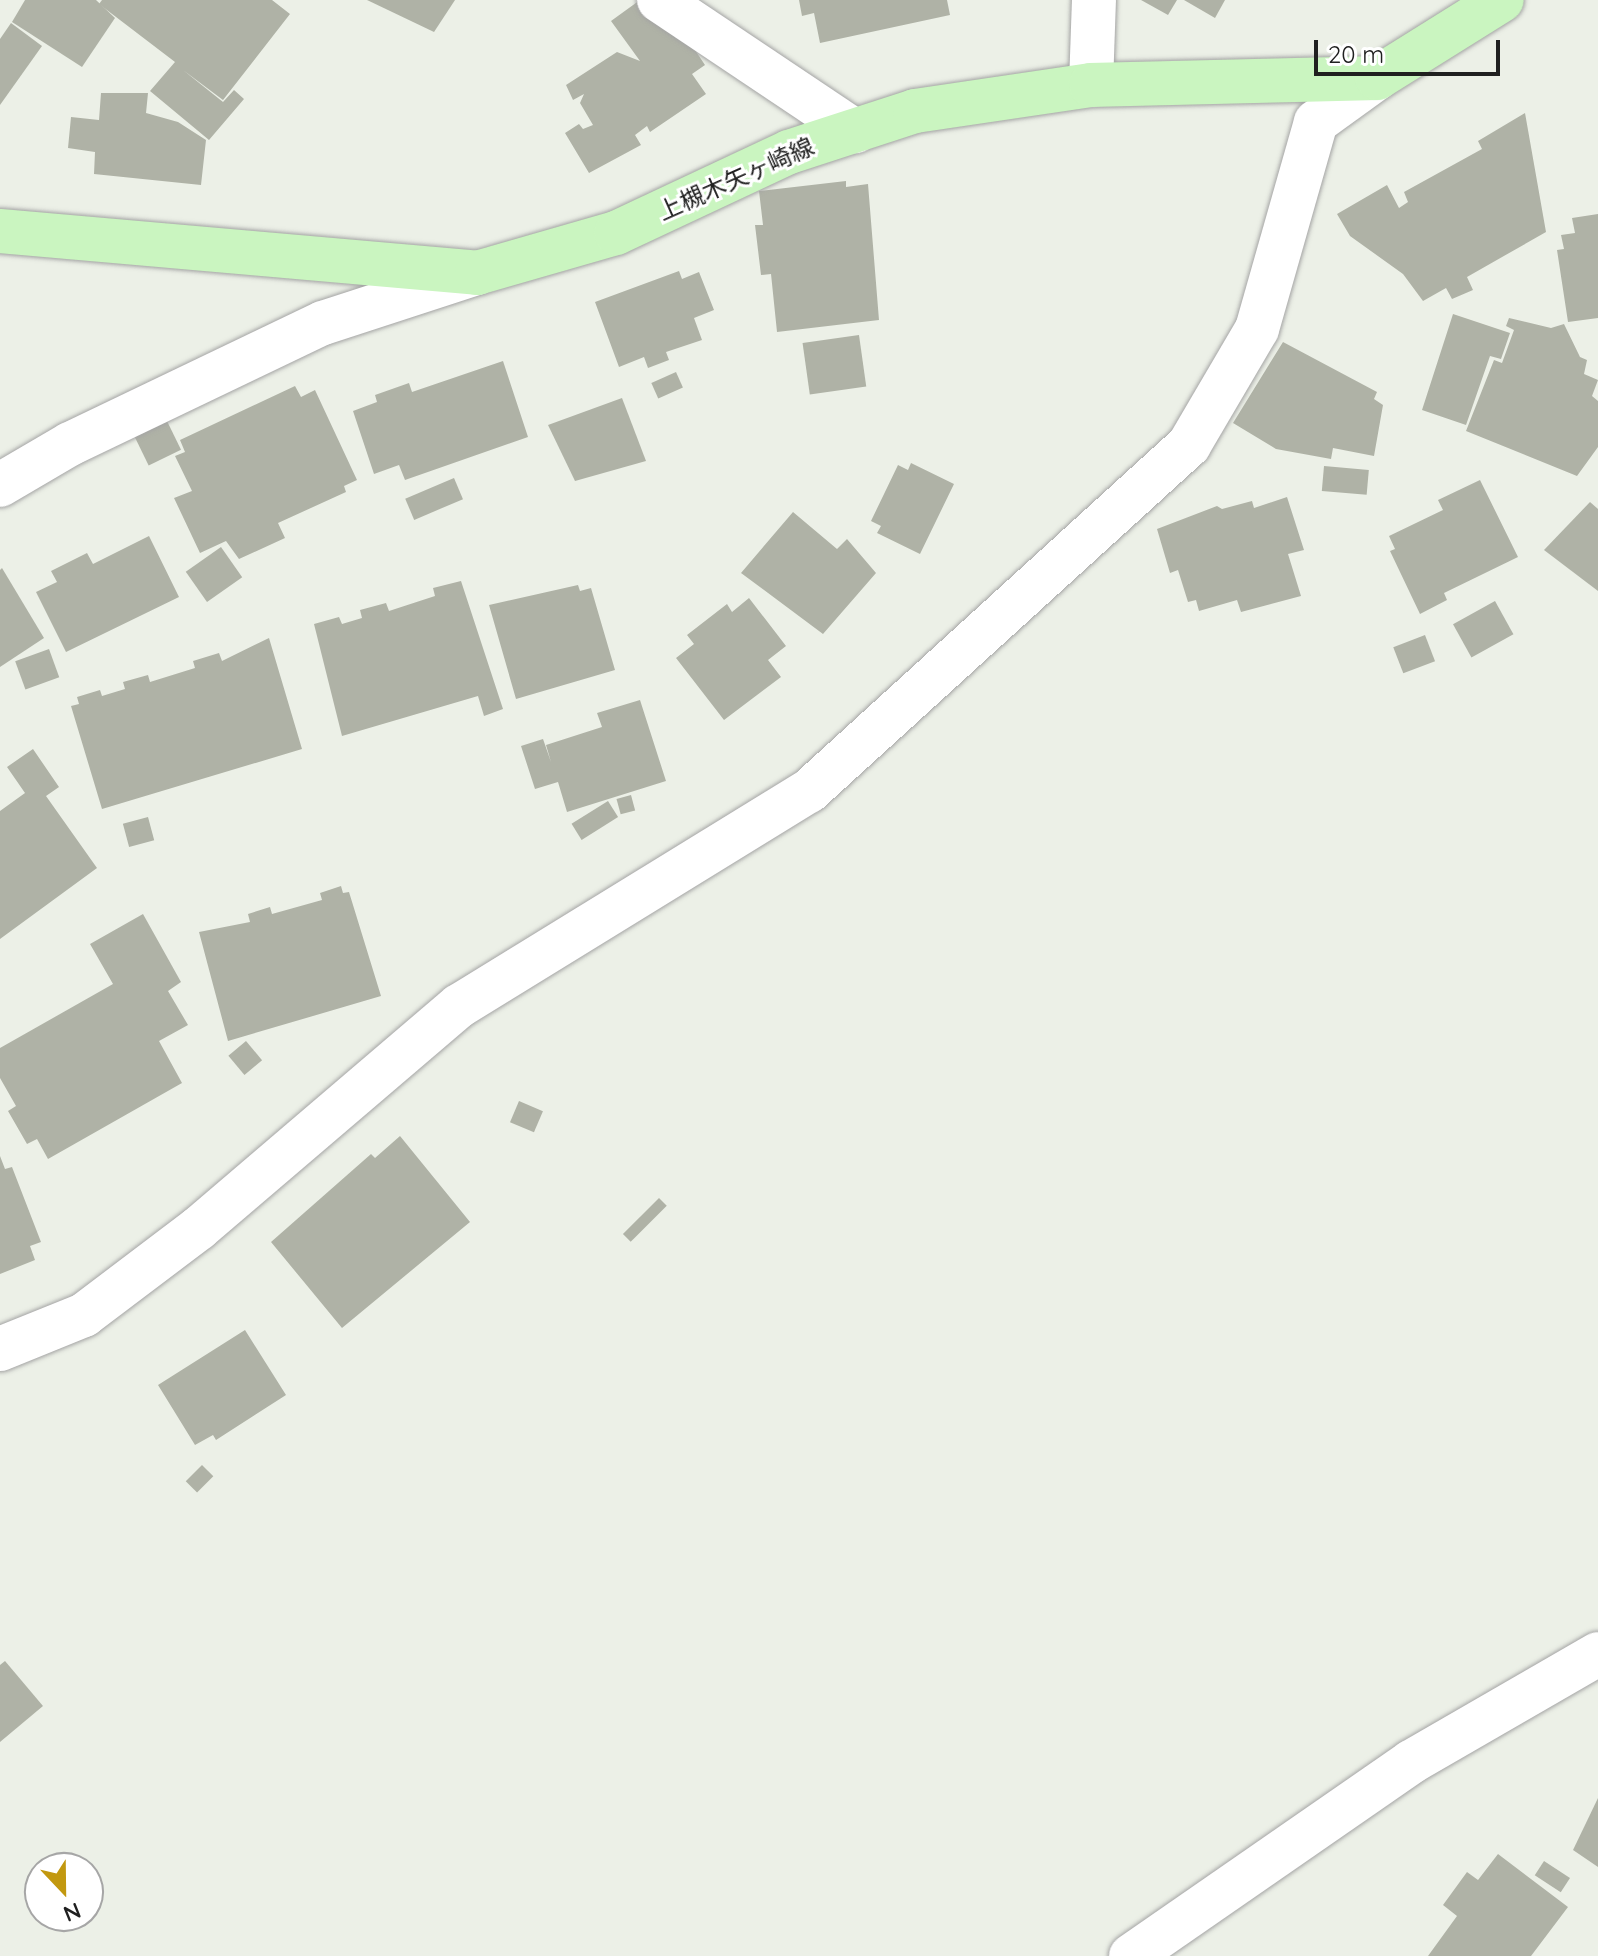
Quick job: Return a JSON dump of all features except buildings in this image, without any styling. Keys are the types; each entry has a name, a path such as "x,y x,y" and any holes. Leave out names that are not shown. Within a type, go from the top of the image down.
{"main road":[{"path":"1377,78 1502,0"},
{"name":"上槻木矢ヶ崎線","path":"0,231 477,273 616,233 789,152 915,111 1091,85 1377,78"}],"street":[{"path":"659,0 855,131"},
{"path":"1091,85 1094,0"},
{"path":"0,1349 84,1315 199,1228 459,1006 809,791 1189,445 1257,329 1316,122 1377,78"},
{"path":"0,485 70,444 323,323 477,273"},
{"path":"1131,1956 1411,1762 1598,1654"}]}
